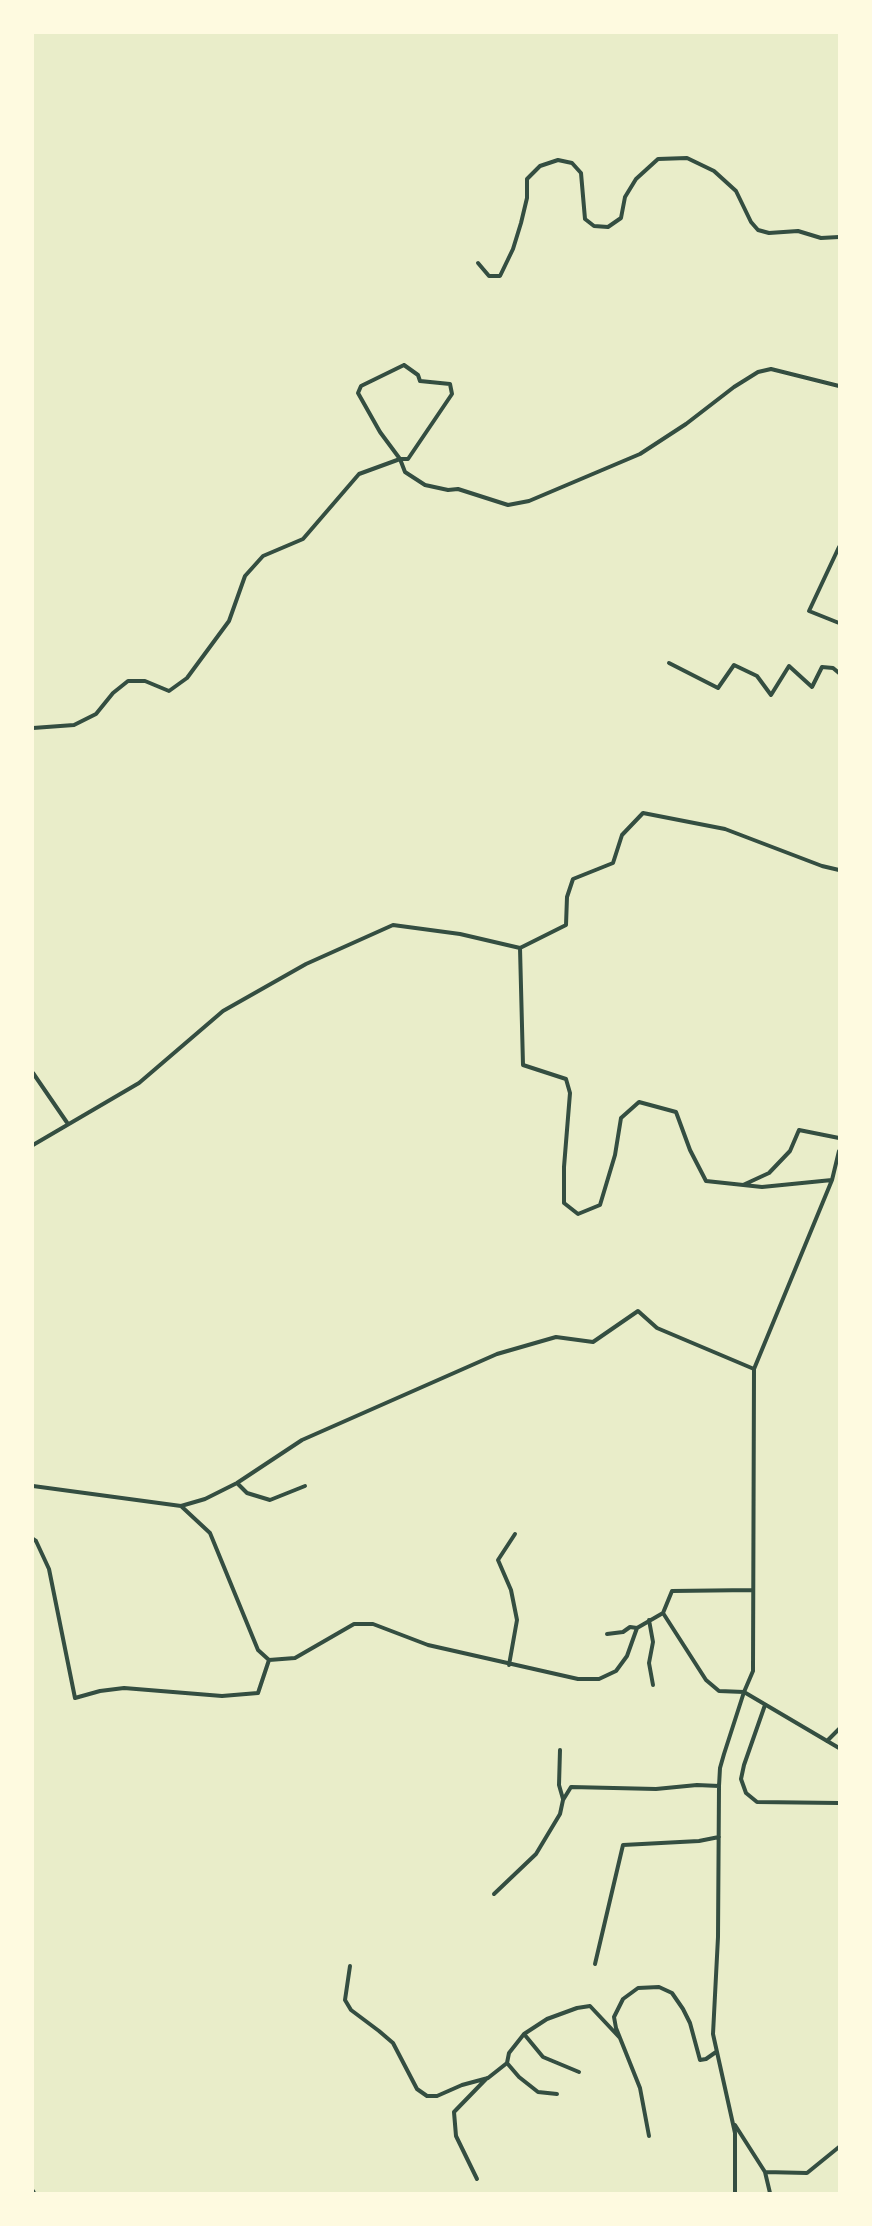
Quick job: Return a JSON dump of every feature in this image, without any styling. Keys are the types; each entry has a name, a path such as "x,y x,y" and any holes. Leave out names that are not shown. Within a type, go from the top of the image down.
{"street":[{"path":"478,263 489,276 500,276 513,249 521,223 527,198 527,179 540,166 558,160 572,163 581,173 585,219 594,226 608,227 621,218 625,197 636,179 658,159 687,158 714,171 736,191 751,222 758,230 769,233 798,231 821,238 839,237"},
{"path":"33,728 74,725 96,714 113,693 128,681 145,681 169,691 187,678 229,621 245,576 263,556 303,539 359,474 400,459 408,459 452,394 450,384 420,381 418,375 404,365 361,386 358,393 380,432 400,459 405,472 424,485 448,490 458,489 508,505 529,501 640,454 758,372 771,369 839,386"},
{"path":"839,547 809,611 839,623"},
{"path":"669,663 718,688 734,665 757,676 771,695 789,666 812,687 822,667 833,668 839,673"},
{"path":"33,1145 139,1083 223,1011 306,964 393,925 460,934 520,948 566,925 567,897 573,879 613,863 622,835 643,813 725,830 822,866 839,870"},
{"path":"520,948 523,1065 566,1079 570,1093 564,1167 564,1203 578,1214 600,1205 615,1155 621,1118 639,1102 676,1112 690,1150 706,1181 762,1188 832,1180"},
{"path":"33,1073 68,1124"},
{"path":"742,1185 769,1173 790,1151 800,1130 839,1138"},
{"path":"735,2193 735,2133 713,2034 718,1937 718,1786 720,1768 753,1671 754,1369 832,1180 839,1151"},
{"path":"33,1486 181,1506 205,1499 237,1483 302,1440 497,1354 556,1337 592,1342 638,1311 657,1328 754,1369"},
{"path":"237,1483 247,1493 270,1500 305,1486"},
{"path":"181,1506 210,1533 258,1650 269,1660 295,1658 354,1624 373,1624 428,1646 578,1679 599,1678 616,1671 627,1656 637,1628 663,1613 672,1591 753,1590"},
{"path":"509,1665 516,1620 511,1590 498,1560 515,1534"},
{"path":"33,1539 49,1569 75,1698 100,1691 124,1688 222,1696 258,1693 269,1660"},
{"path":"663,1613 706,1680 718,1691 744,1692 839,1748"},
{"path":"649,1620 653,1642 650,1663 653,1685"},
{"path":"607,1634 623,1632 630,1627 637,1628"},
{"path":"765,1705 741,1779 746,1793 757,1802 839,1803"},
{"path":"827,1741 839,1729"},
{"path":"560,1750 559,1785 563,1800"},
{"path":"494,1894 536,1854 560,1814 563,1800 571,1787 656,1790 697,1785 718,1786"},
{"path":"595,1964 623,1845 719,1838"},
{"path":"350,1966 345,2000 351,2010 393,2043 417,2089 426,2096 438,2096 462,2085 488,2078"},
{"path":"649,2136 640,2088 614,2017 623,1999 638,1988 659,1987 672,1993 690,2023 700,2060 706,2060 716,2052"},
{"path":"477,2179 456,2136 454,2112 488,2078 507,2063 509,2053 524,2034 547,2019 576,2008 590,2007 620,2038"},
{"path":"524,2034 543,2057 579,2072"},
{"path":"507,2063 519,2077 538,2092 557,2094"},
{"path":"732,2119 746,2145 765,2172 770,2193"},
{"path":"765,2172 807,2173 839,2147"}]}
